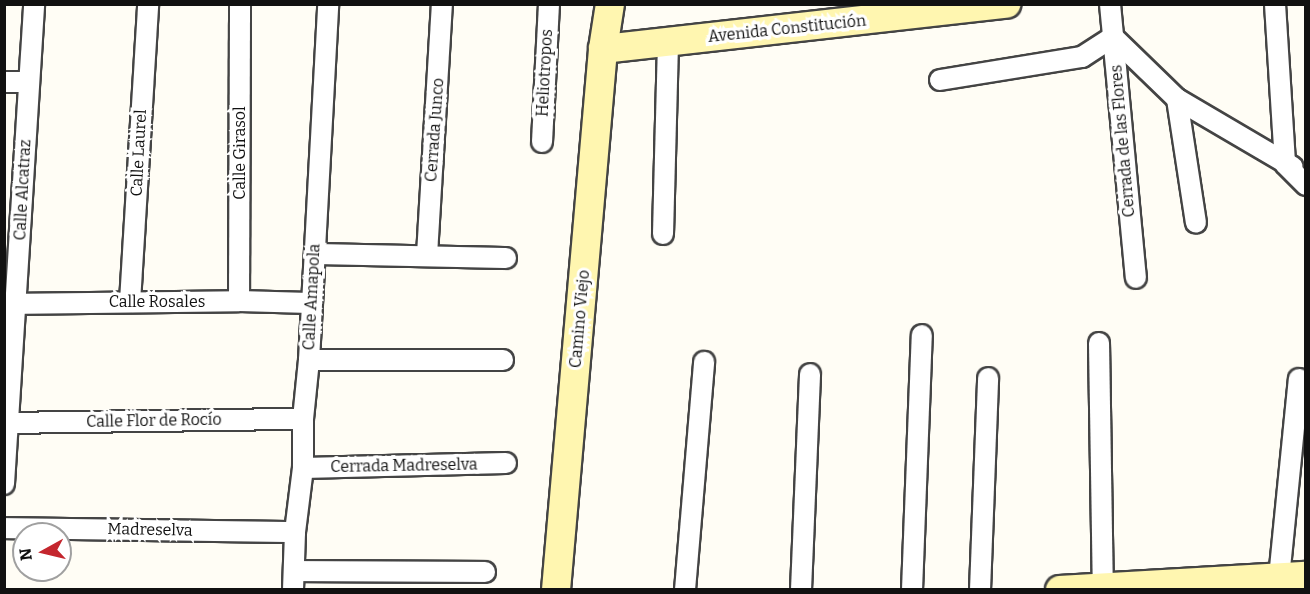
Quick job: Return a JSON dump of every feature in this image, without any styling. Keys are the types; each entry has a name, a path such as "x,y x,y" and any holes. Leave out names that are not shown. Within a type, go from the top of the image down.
{"main road":[{"name":"Camino Viejo","path":"556,590 603,49 610,4"},
{"name":"Avenida Constitución","path":"603,49 1006,4"},
{"path":"1060,590 1292,577"}],"street":[{"name":"Calle Alcatraz","path":"4,484 14,198 28,82 34,4"},
{"name":"Calle Laurel","path":"130,302 148,4"},
{"name":"Calle Girasol","path":"239,301 240,4"},
{"name":"Calle Amapola","path":"293,580 295,532 303,468 303,419 309,360 310,303 315,254 328,4"},
{"name":"Cerrada Junco","path":"427,255 442,4"},
{"name":"Heliotropos","path":"542,142 549,4"},
{"name":"Cerrada de las Flores","path":"1110,4 1136,278"},
{"path":"1275,4 1285,164 1305,185"},
{"path":"940,80 1082,57 1113,37 1177,99 1285,164 1305,173"},
{"path":"663,234 668,42"},
{"path":"4,82 28,82"},
{"path":"1177,99 1196,223"},
{"path":"315,254 506,258"},
{"name":"Calle Rosales","path":"10,304 239,301 310,303"},
{"path":"912,590 922,335"},
{"path":"1099,343 1103,588"},
{"path":"309,360 503,360"},
{"path":"685,590 705,362"},
{"path":"801,590 810,374"},
{"path":"980,590 988,378"},
{"path":"1292,577 1299,379"},
{"name":"Calle Flor de Rocío","path":"7,423 303,419"},
{"name":"Cerrada Madreselva","path":"303,468 506,463"},
{"name":"Madreselva","path":"4,528 295,532"},
{"path":"293,580 485,572"}]}
